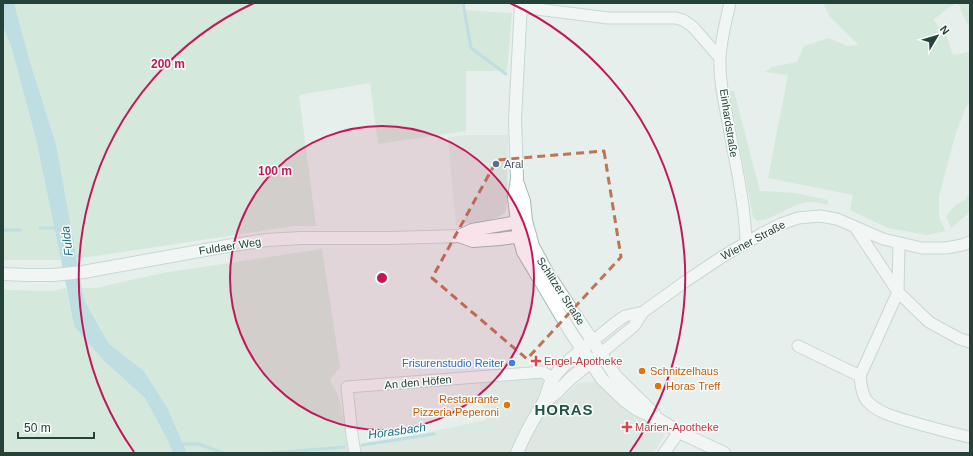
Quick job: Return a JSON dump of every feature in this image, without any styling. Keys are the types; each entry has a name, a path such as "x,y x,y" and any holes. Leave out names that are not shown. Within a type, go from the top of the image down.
{"main road":[{"name":"Schlitzer Straße","path":"521,5 515,119 517,179 524,201 521,222 525,236 533,246 547,272 612,370 658,419"},
{"name":"Fuldaer Weg","path":"459,236 472,230 521,222"},
{"name":"Fuldaer Weg","path":"3,274 53,275 83,272 267,240 301,238 459,236 473,241 525,236"},
{"name":"Schlitzer Straße","path":"525,236 522,247 526,257 564,322 602,379 636,409 658,419"},
{"path":"516,453 528,427 543,403 553,378 566,363 593,341"},
{"path":"543,403 601,353"},
{"path":"658,419 679,432 724,453"}],"street":[{"name":"Einhardstraße","path":"730,3 720,58 724,102 744,214 746,243"},
{"path":"521,5 608,18 676,18 689,23 720,58"},
{"name":"Wiener Straße","path":"601,353 634,326 643,312 699,272 746,243 781,224 798,218 820,216 837,219 884,239 922,248 946,248 970,242"},
{"path":"854,226 898,292 929,322 960,339 970,342"},
{"path":"899,243 898,292 860,376 862,390 867,401 877,410 958,435 970,437"},
{"name":"Wiener Straße","path":"593,341 625,316 643,312"},
{"path":"798,346 860,376"},
{"name":"An den Höfen","path":"355,453 347,387 543,372 553,378"},
{"path":"664,453 679,432"}],"highlighted area":[{"path":"604,151 621,257 527,359 432,278 497,160"}],"shaded area":[{"path":"468,135 508,135 507,205 505,213 498,217 490,220 456,225 448,137"},
{"path":"540,377 562,398 578,383 596,381 625,406 665,434 652,453 355,453 354,448 486,420 479,382"}],"green space":[{"path":"14,3 461,3 462,10 512,13 507,71 466,71 466,131 378,144 370,83 299,95 316,226 294,226 76,258 56,144 30,62"},
{"path":"823,3 955,3 933,20 946,35 953,55 970,52 970,102 966,107 955,136 939,196 939,216 945,231 927,235 888,228 850,210 853,195 768,178 788,75 765,72 772,67 797,62 804,46 829,38 847,46 859,45 830,17"},
{"path":"958,3 970,3 970,26 964,18"},
{"path":"3,27 11,46 36,139 61,260 3,260"},
{"path":"729,91 734,91 760,191 795,193 828,200 828,205 807,202 794,206 764,220 757,221 753,217"},
{"path":"970,192 970,212 951,228 946,217 955,205 965,200"},
{"path":"322,249 340,367 330,380 339,397 351,453 187,453 167,407 144,371 109,344 84,300 82,288 97,288 163,273"},
{"path":"66,288 74,326 103,360 145,398 173,453 3,453 3,290 54,291"}],"water":[{"name":"Fulda","path":"3,3 14,3 30,62 56,144 84,300 109,344 144,371 167,407 187,453 173,453 145,398 103,360 74,326 36,139 11,46 3,27"}],"waterway":[{"path":"463,3 471,48 506,74"},
{"name":"Fulda","path":"40,228 57,228"},
{"path":"3,230 20,230"},
{"name":"Horasbach","path":"362,445 434,434"},
{"name":"Horasbach","path":"179,444 199,444 223,453"},
{"name":"Horasbach","path":"272,453 344,447"}],"place":[{"name":"Aral","path":"496,164"},
{"name":"Engel-Apotheke","path":"536,361"},
{"name":"Frisurenstudio Reiter","path":"512,363"},
{"name":"Schnitzelhaus","path":"642,371"},
{"name":"Horas Treff","path":"658,386"},
{"name":"Restaurante Pizzeria Peperoni","path":"507,405"},
{"name":"Marien-Apotheke","path":"627,427"}],"district":[{"name":"HORAS","path":"564,410"}]}
